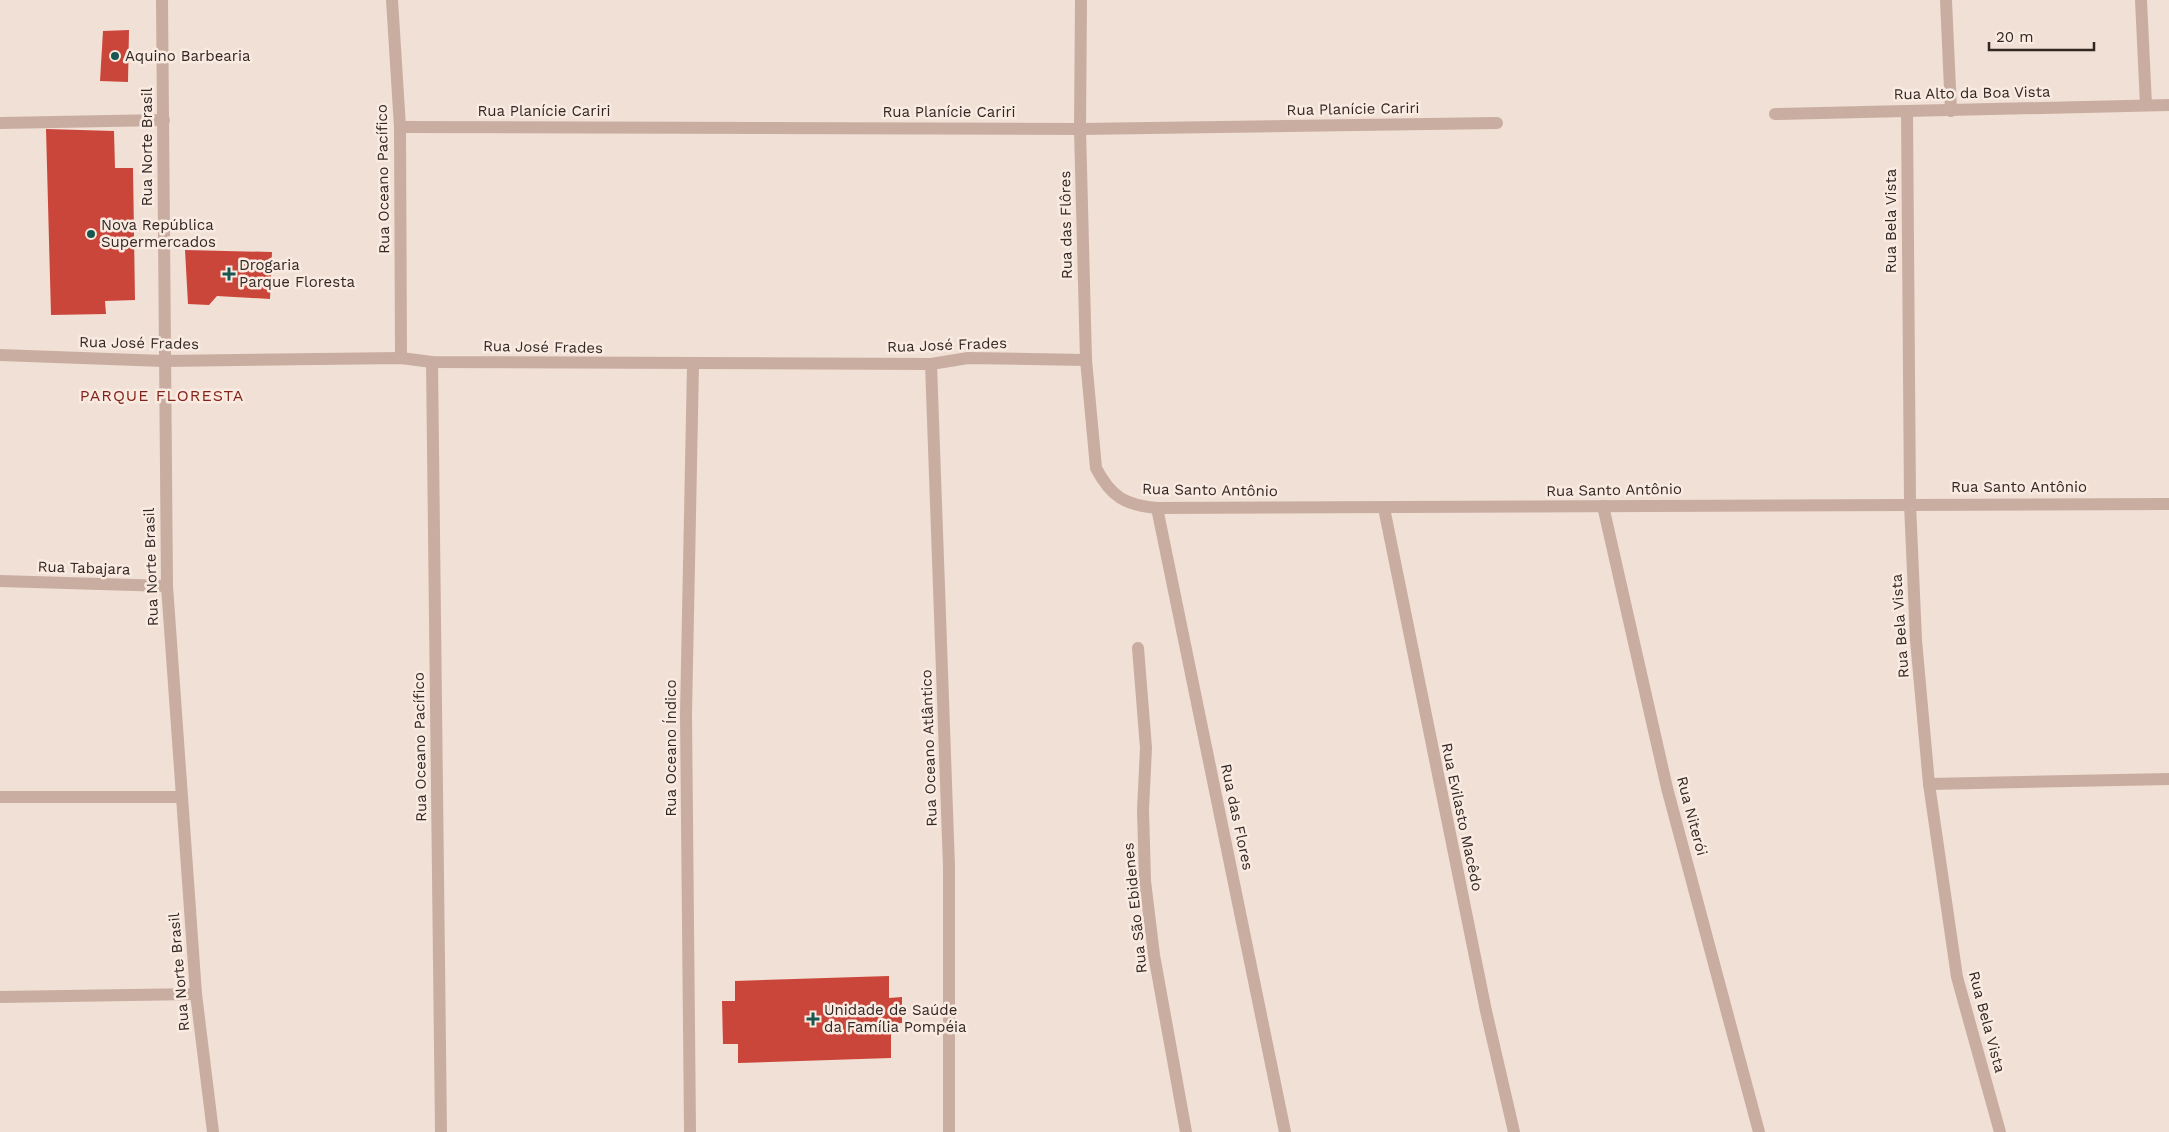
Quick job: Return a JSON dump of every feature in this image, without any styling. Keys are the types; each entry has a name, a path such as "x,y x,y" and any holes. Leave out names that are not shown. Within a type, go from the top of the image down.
{"street":[{"name":"Rua Norte Brasil","path":"162,0 167,586 196,994 213,1132"},
{"name":"Rua Oceano Pacífico","path":"392,0 400,126 401,358"},
{"name":"Rua das Flôres","path":"1081,0 1080,129 1086,360 1094,448"},
{"path":"1946,0 1951,111"},
{"path":"2141,0 2146,105"},
{"name":"Rua Alto da Boa Vista","path":"1775,114 2169,105"},
{"name":"Rua Bela Vista","path":"1906,111 1910,504 1916,640 1929,784 1958,977 2000,1132"},
{"path":"0,123 164,120"},
{"name":"Rua Planície Cariri","path":"400,126 1080,129 1497,123"},
{"name":"Rua José Frades","path":"0,355 164,361 401,358 432,362 693,365 931,364 968,358 1086,360"},
{"name":"Rua Oceano Pacífico","path":"432,362 441,1132"},
{"name":"Rua Oceano Atlântico","path":"931,364 949,867 949,1132"},
{"name":"Rua Oceano Índico","path":"690,1132 686,714 693,365"},
{"name":"Rua Santo Antônio","path":"1094,448 1096,468 1104,483 1118,498 1137,506 1157,508 2169,504"},
{"name":"Rua Niterói","path":"1603,506 1668,788 1759,1132"},
{"name":"Rua das Flores","path":"1157,508 1285,1132"},
{"name":"Rua Evilasto Macêdo","path":"1384,508 1478,972 1514,1132"},
{"name":"Rua Tabajara","path":"0,581 167,586"},
{"name":"Rua São Ebidenes","path":"1138,648 1146,748 1143,810 1145,881 1154,955 1186,1132"},
{"path":"1929,784 2169,779"},
{"path":"0,798 181,797"},
{"path":"0,997 196,994"}],"building":[{"name":"Aquino Barbearia","path":"129,30 128,82 100,81 103,31"},
{"name":"Nova República Supermercados","path":"46,129 114,131 115,168 133,168 135,300 105,301 106,314 51,315"},
{"name":"Drogaria Parque Floresta","path":"185,250 272,252 270,299 217,296 209,305 188,304"},
{"name":"Unidade de Saúde da Família Pompéia","path":"889,976 889,998 902,997 902,1023 891,1024 891,1058 738,1063 738,1044 723,1044 722,1001 735,1001 735,981"}],"place":[{"name":"Aquino Barbearia","path":"115,56"},
{"name":"Nova República Supermercados","path":"91,234"},
{"name":"Drogaria Parque Floresta","path":"229,274"},
{"name":"Unidade de Saúde da Família Pompéia","path":"813,1019"}],"district":[{"name":"PARQUE FLORESTA","path":"162,395"}]}
